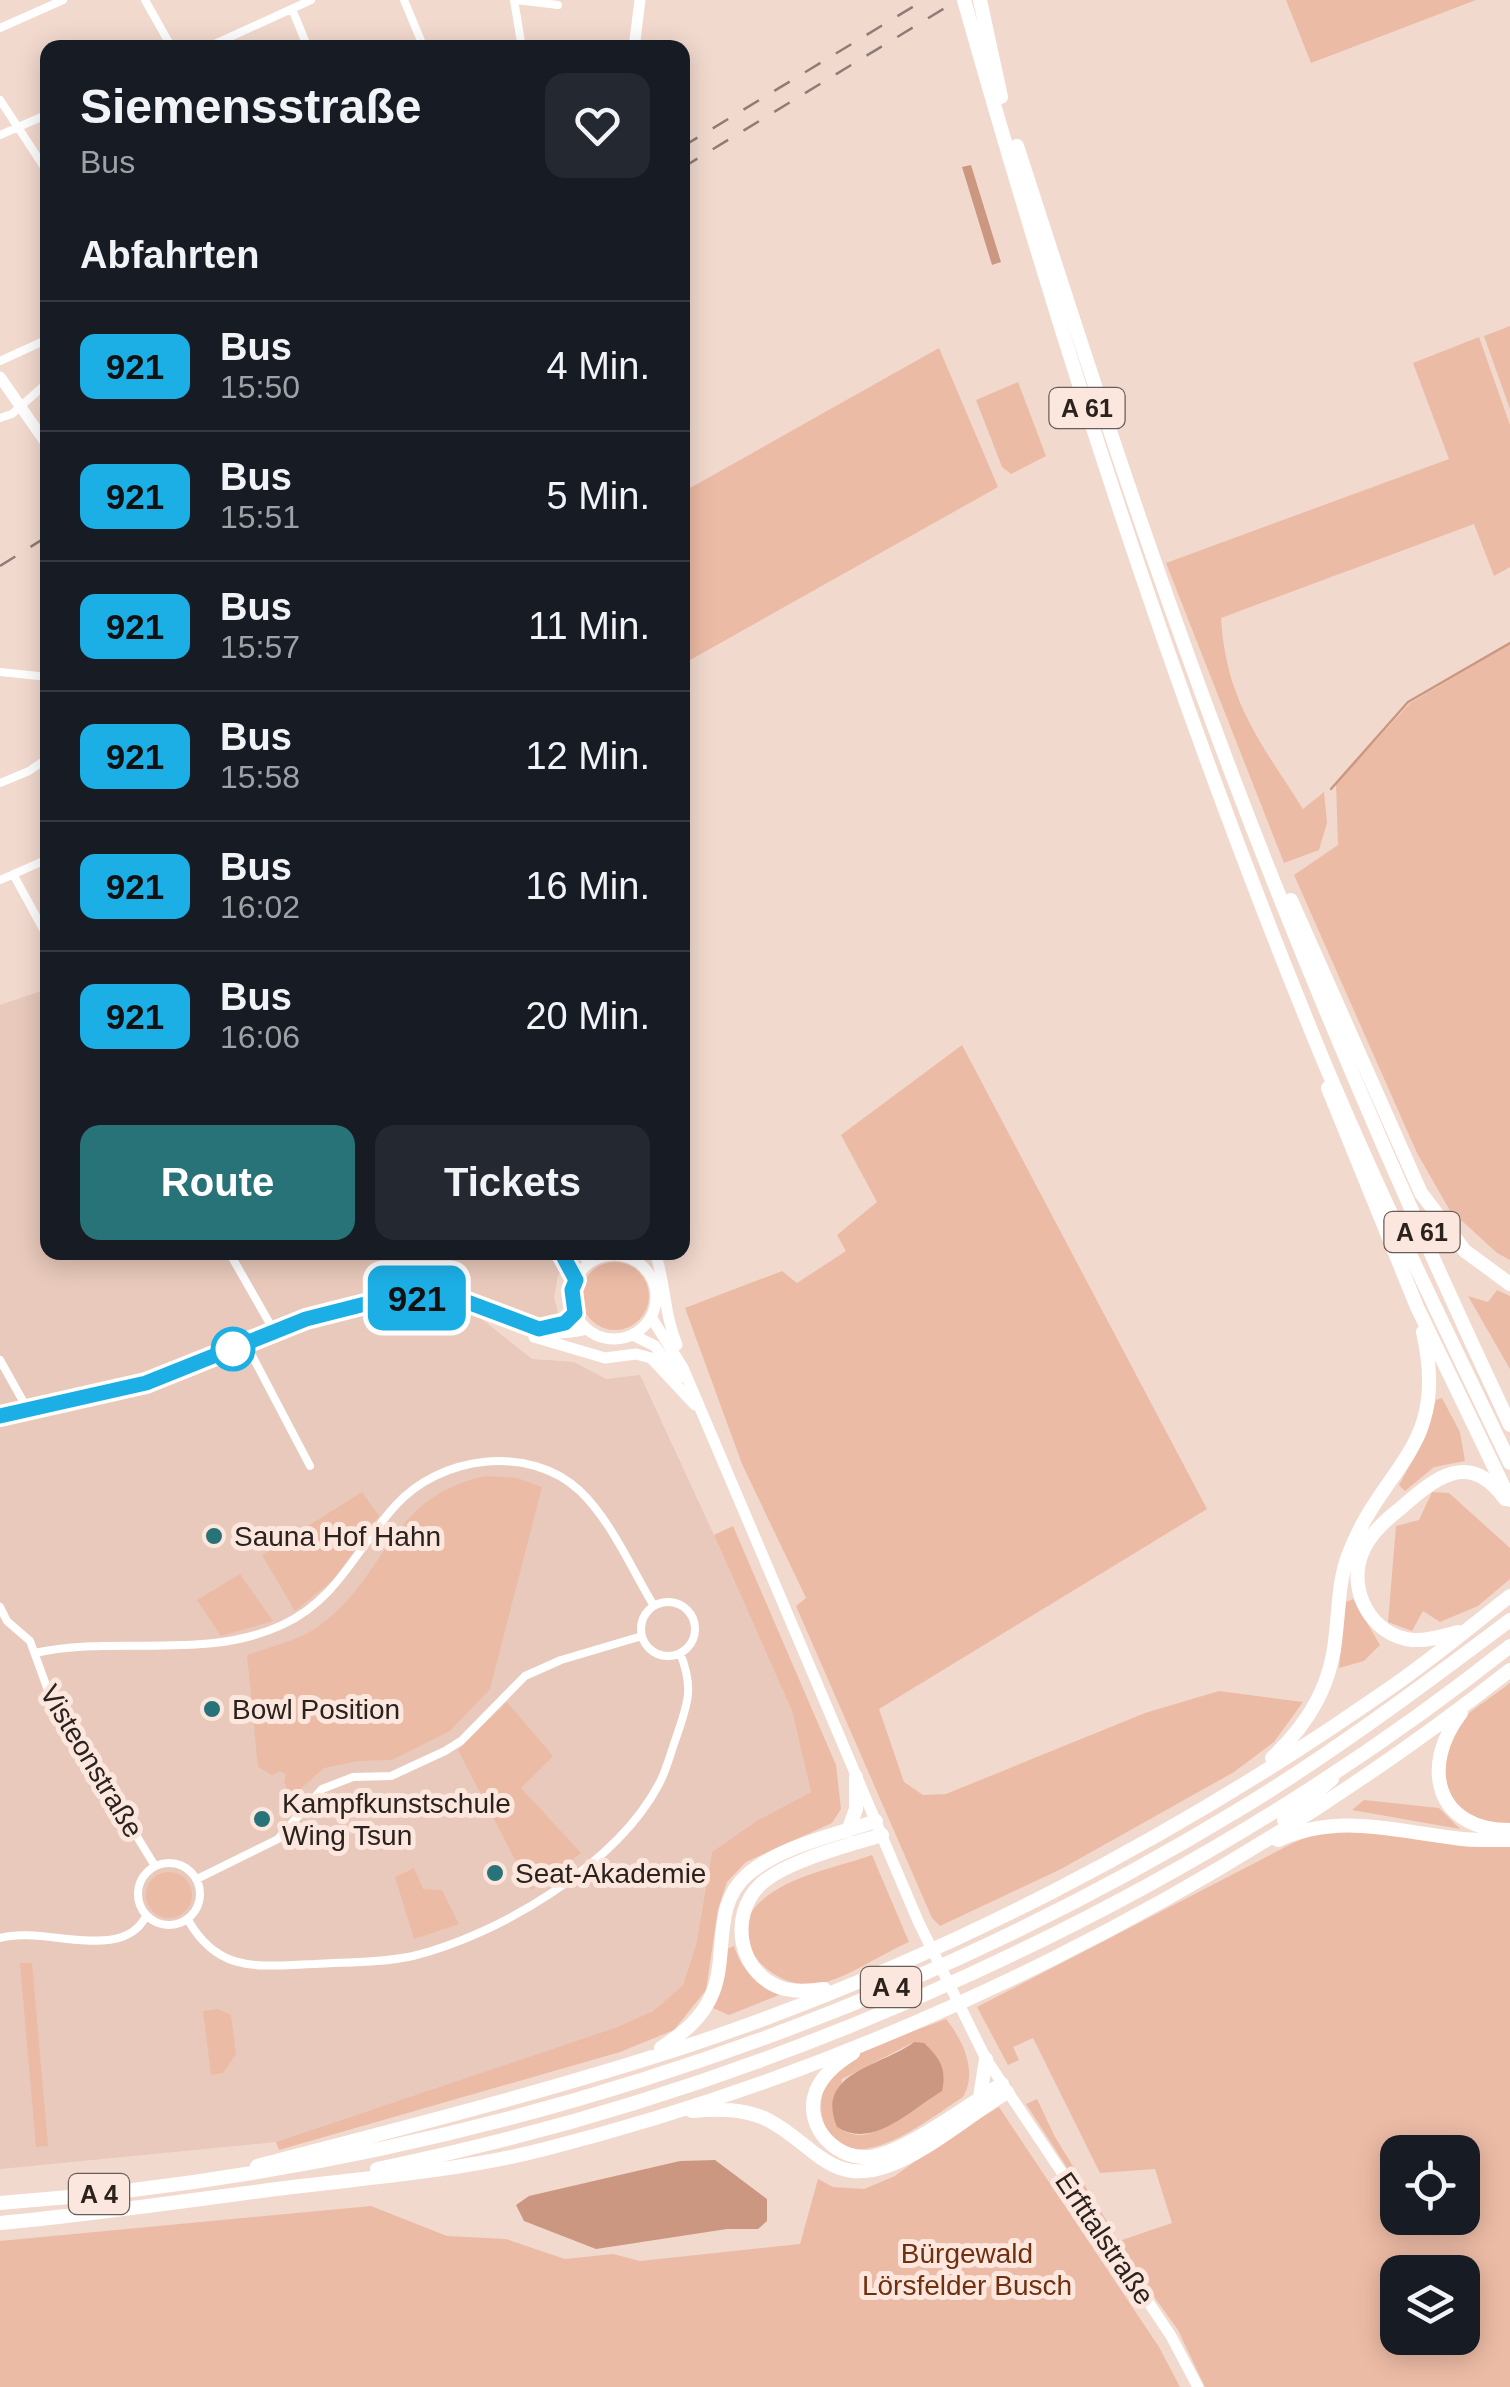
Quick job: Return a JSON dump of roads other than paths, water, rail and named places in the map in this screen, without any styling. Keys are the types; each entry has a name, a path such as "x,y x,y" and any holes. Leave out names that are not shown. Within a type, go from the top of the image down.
{"highway":[{"name":"A 61","path":"964,0 1109,481 1160,633 1305,1016 1425,1286 1510,1463"},
{"name":"A 61","path":"980,0 1002,98 1124,473 1245,809 1347,1066 1510,1426"},
{"path":"1245,809 1284,884 1421,1193 1465,1251 1510,1284"},
{"path":"1305,1016 1362,1177 1417,1307 1510,1504"},
{"path":"1252,1778 1291,1740 1317,1704 1332,1663 1341,1584 1353,1544 1420,1435 1430,1384 1417,1307"},
{"path":"1464,1328 1510,1405"},
{"path":"1468,1628 1424,1640 1391,1634 1376,1622 1364,1604 1357,1584 1359,1561 1366,1543 1382,1524 1446,1474 1477,1476 1510,1504"},
{"path":"198,2181 648,2057 849,1984 1043,1895 1252,1778 1394,1686 1510,1596"},
{"name":"A 4","path":"0,2203 279,2170 409,2144 563,2105 736,2049 892,1987 1092,1892 1239,1810 1400,1702 1510,1620"},
{"name":"A 4","path":"0,2223 125,2211 282,2188 417,2161 555,2126 742,2069 956,1981 1125,1896 1351,1760 1510,1646"},
{"path":"282,2188 483,2163 671,2113 875,2039 1000,1984 1232,1860 1317,1808 1510,1670"},
{"path":"1471,1700 1442,1742 1437,1761 1441,1788 1451,1807 1465,1820 1491,1829 1510,1830"},
{"path":"1232,1860 1319,1792 1351,1760"},
{"path":"848,1831 856,1809 856,1777"},
{"path":"1232,1860 1292,1834 1340,1823 1456,1839 1510,1840"},
{"path":"849,1984 796,1991 765,1980 744,1953 743,1915 752,1894 774,1875 879,1828"},
{"path":"648,2057 686,2030 709,2002 718,1975 728,1904 744,1877 777,1857 848,1831 879,1828"},
{"path":"875,2039 840,2061 817,2088 814,2114 818,2130 843,2154 873,2157 891,2151 1004,2088"},
{"path":"980,2098 986,2059"},
{"path":"671,2113 713,2109 746,2112 768,2120 832,2166 853,2172 870,2171 893,2164 1004,2088"}],"main road":[{"path":"635,40 640,0"},
{"path":"0,377 40,435"},
{"path":"565,1260 576,1280"},
{"path":"596,1260 576,1280 572,1290 575,1313 587,1329 608,1338 633,1334 651,1317 655,1288 641,1260"},
{"path":"657,1260 666,1286 667,1320 693,1403"},
{"path":"0,1416 146,1383 340,1308 408,1298 469,1300 537,1333 554,1335 587,1329"},
{"path":"506,1318 539,1329 565,1323 575,1313"},
{"path":"651,1317 683,1368"},
{"path":"506,1318 520,1330 553,1344 604,1358 636,1354 651,1358 693,1403"},
{"path":"633,1334 650,1342 667,1358 693,1403"},
{"name":"Erfttalstraße","path":"693,1403 927,1939 986,2059 1172,2336 1198,2387"}],"street":[{"path":"0,28 62,0"},
{"path":"145,0 168,40"},
{"path":"224,40 312,0"},
{"path":"404,0 421,40"},
{"path":"521,40 516,0 558,5"},
{"path":"292,9 305,40"},
{"path":"0,100 40,161"},
{"path":"0,135 40,118"},
{"path":"0,361 40,343"},
{"path":"0,418 40,389"},
{"path":"0,672 40,676"},
{"path":"0,783 40,763"},
{"path":"0,880 40,862"},
{"path":"13,874 40,923"},
{"path":"233,1260 274,1332"},
{"path":"246,1344 310,1466"},
{"path":"0,1360 28,1410"},
{"path":"35,1653 232,1641 284,1624 320,1603 341,1582 408,1492 438,1474 473,1462 527,1465 578,1488 600,1514 654,1606"},
{"path":"679,1604 692,1615 693,1641 680,1653 657,1653 642,1636 643,1619 654,1606 679,1604"},
{"name":"Visteonstraße","path":"0,1607 7,1621 30,1641 49,1692 155,1866"},
{"path":"0,1938 34,1934 111,1942 132,1934 146,1916 162,1925 188,1920 201,1897 197,1879 278,1839 322,1789 353,1777 391,1776 452,1746 525,1676 560,1660 642,1636"},
{"path":"188,1920 203,1945 217,1956 232,1962 264,1965 399,1958 451,1945 489,1929 574,1875 622,1832 650,1798 660,1782 690,1698 689,1676 680,1653"},
{"name":"Visteonstraße","path":"155,1866 183,1866 197,1879"},
{"name":"Visteonstraße","path":"146,1916 138,1889 155,1866"}],"waterway":[{"path":"1331,789 1408,702 1510,643"}],"railway":[{"path":"690,142 924,0"},
{"path":"690,163 958,0"},
{"path":"0,566 40,541"}],"place":[{"name":"Sauna Hof Hahn","path":"214,1536"},
{"name":"Bowl Position","path":"212,1709"},
{"name":"Kampfkunstschule Wing Tsun","path":"262,1819"},
{"name":"Seat-Akademie","path":"495,1873"}],"park label":[{"name":"Bürgewald Lörsfelder Busch","path":"967,2269"}]}
